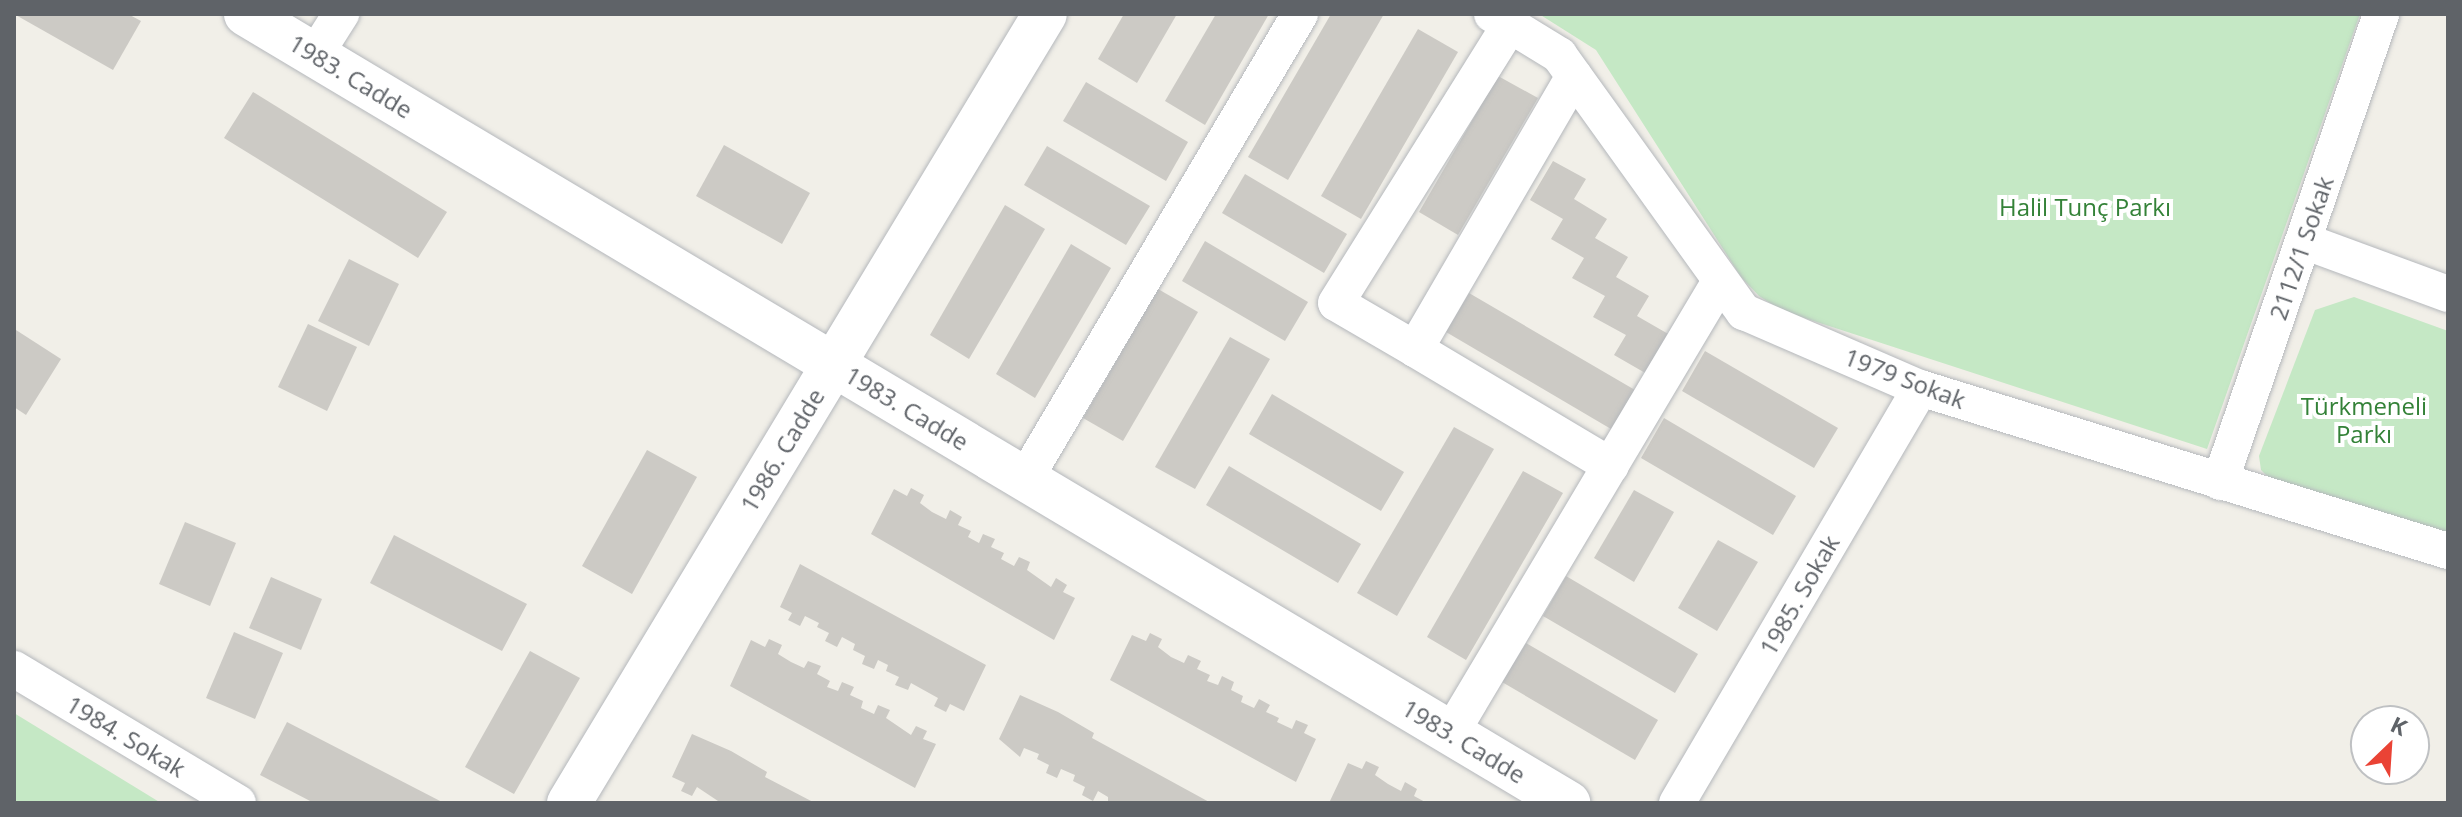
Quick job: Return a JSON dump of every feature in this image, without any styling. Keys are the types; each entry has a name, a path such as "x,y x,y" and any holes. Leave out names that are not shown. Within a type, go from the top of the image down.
{"street":[{"name":"1983. Cadde","path":"246,14 1568,803"},
{"path":"315,55 341,14"},
{"name":"1986. Cadde","path":"569,803 1045,14"},
{"path":"1025,479 1300,14"},
{"name":"2112/1 Sokak","path":"2220,482 2381,14"},
{"path":"1501,20 1336,303 1611,466"},
{"name":"1979 Sokak","path":"1501,20 1559,55 1719,283 1744,312 1920,388 2448,551"},
{"path":"1415,349 1574,76"},
{"path":"2304,241 2448,294"},
{"path":"1451,733 1719,283"},
{"name":"1985. Sokak","path":"1677,803 1920,388"},
{"name":"1984. Sokak","path":"14,669 238,803"}],"green space":[{"name":"Halil Tunç Parkı","path":"1539,14 2360,14 2207,449 1783,311 1759,296 1741,277 1596,50"},
{"name":"Türkmeneli Parkı","path":"2354,297 2448,331 2448,533 2273,482 2261,470 2259,456 2315,310"},
{"path":"14,713 161,803 14,803"}],"building":[{"path":"14,14 128,14 141,21 113,70"},
{"path":"1124,14 1177,14 1137,83 1098,59"},
{"path":"1216,14 1269,14 1205,125 1165,101"},
{"path":"1331,14 1384,14 1288,180 1248,157"},
{"path":"1418,29 1458,52 1361,219 1321,196"},
{"path":"1498,76 1538,98 1458,235 1419,212"},
{"path":"1086,82 1188,142 1166,181 1063,121"},
{"path":"253,92 447,212 418,258 224,138"},
{"path":"724,145 810,193 782,244 696,196"},
{"path":"1047,146 1150,206 1126,245 1024,185"},
{"path":"1553,161 1586,179 1574,199 1607,219 1595,238 1628,257 1616,277 1649,296 1637,316 1670,335 1647,374 1614,355 1626,335 1593,317 1605,296 1572,278 1584,258 1551,239 1563,219 1530,200"},
{"path":"1245,174 1347,234 1324,273 1222,213"},
{"path":"1005,205 1045,229 969,359 930,335"},
{"path":"1205,241 1308,302 1285,341 1182,281"},
{"path":"1071,244 1111,268 1035,398 996,374"},
{"path":"349,259 399,284 369,346 318,321"},
{"path":"1158,289 1198,312 1123,441 1083,418"},
{"path":"1469,293 1635,390 1611,429 1446,332"},
{"path":"308,324 357,347 327,411 278,387"},
{"path":"16,330 61,359 26,415 14,407"},
{"path":"1230,337 1270,359 1195,489 1155,467"},
{"path":"1705,351 1838,428 1814,468 1682,391"},
{"path":"1272,394 1404,472 1381,511 1249,434"},
{"path":"1664,418 1796,496 1773,535 1641,458"},
{"path":"1454,427 1494,449 1397,616 1357,593"},
{"path":"647,450 697,477 632,594 582,566"},
{"path":"1229,466 1361,544 1338,583 1206,505"},
{"path":"1523,471 1563,493 1466,660 1427,637"},
{"path":"911,488 924,495 920,503 932,512 946,519 950,510 962,517 958,525 971,531 968,537 979,543 983,534 995,539 991,547 1004,553 1001,559 1014,566 1019,557 1030,562 1027,570 1051,587 1056,578 1067,585 1063,592 1075,598 1054,640 871,534 894,489 907,496"},
{"path":"1634,490 1674,512 1634,582 1594,558"},
{"path":"185,522 236,543 210,606 159,584"},
{"path":"394,535 527,604 502,651 370,583"},
{"path":"1718,540 1758,562 1717,631 1678,608"},
{"path":"800,564 986,665 964,711 950,704 946,712 934,706 938,698 911,683 908,690 895,685 899,677 886,671 888,665 878,660 874,669 862,664 865,656 853,650 855,644 842,637 837,647 825,641 829,633 817,627 819,623 805,616 800,626 788,620 792,613 780,607"},
{"path":"1566,576 1698,654 1675,693 1543,616"},
{"path":"271,577 322,599 301,650 249,628"},
{"path":"234,632 283,653 255,719 206,698"},
{"path":"1150,633 1162,639 1158,647 1171,657 1184,663 1188,655 1201,661 1197,669 1210,675 1207,681 1218,685 1222,676 1234,682 1231,690 1243,696 1241,702 1254,708 1259,699 1270,705 1266,712 1279,718 1277,722 1292,729 1296,720 1308,725 1304,733 1316,739 1296,782 1110,680 1132,635 1146,641"},
{"path":"769,639 782,645 778,654 791,662 804,668 808,661 821,666 817,674 830,681 827,687 838,691 842,682 854,687 850,695 863,701 861,708 874,714 878,705 890,710 886,718 911,735 916,726 927,731 923,739 936,744 915,788 730,686 751,640 765,647"},
{"path":"1526,643 1658,720 1635,760 1502,682"},
{"path":"530,651 580,678 514,794 465,767"},
{"path":"1020,695 1058,712 1094,733 1092,738 1211,803 1108,803 1108,797 1098,791 1093,801 1082,795 1085,787 1073,781 1075,775 1061,769 1057,778 1046,773 1049,765 1037,759 1039,754 1024,748 1020,757 999,739"},
{"path":"287,722 444,803 314,803 260,775"},
{"path":"692,734 731,751 767,772 765,777 815,803 721,803 697,787 692,796 681,791 685,783 672,777"},
{"path":"1366,761 1379,767 1375,775 1388,784 1401,791 1405,782 1417,789 1414,796 1427,803 1329,803 1348,763 1362,769"}]}
